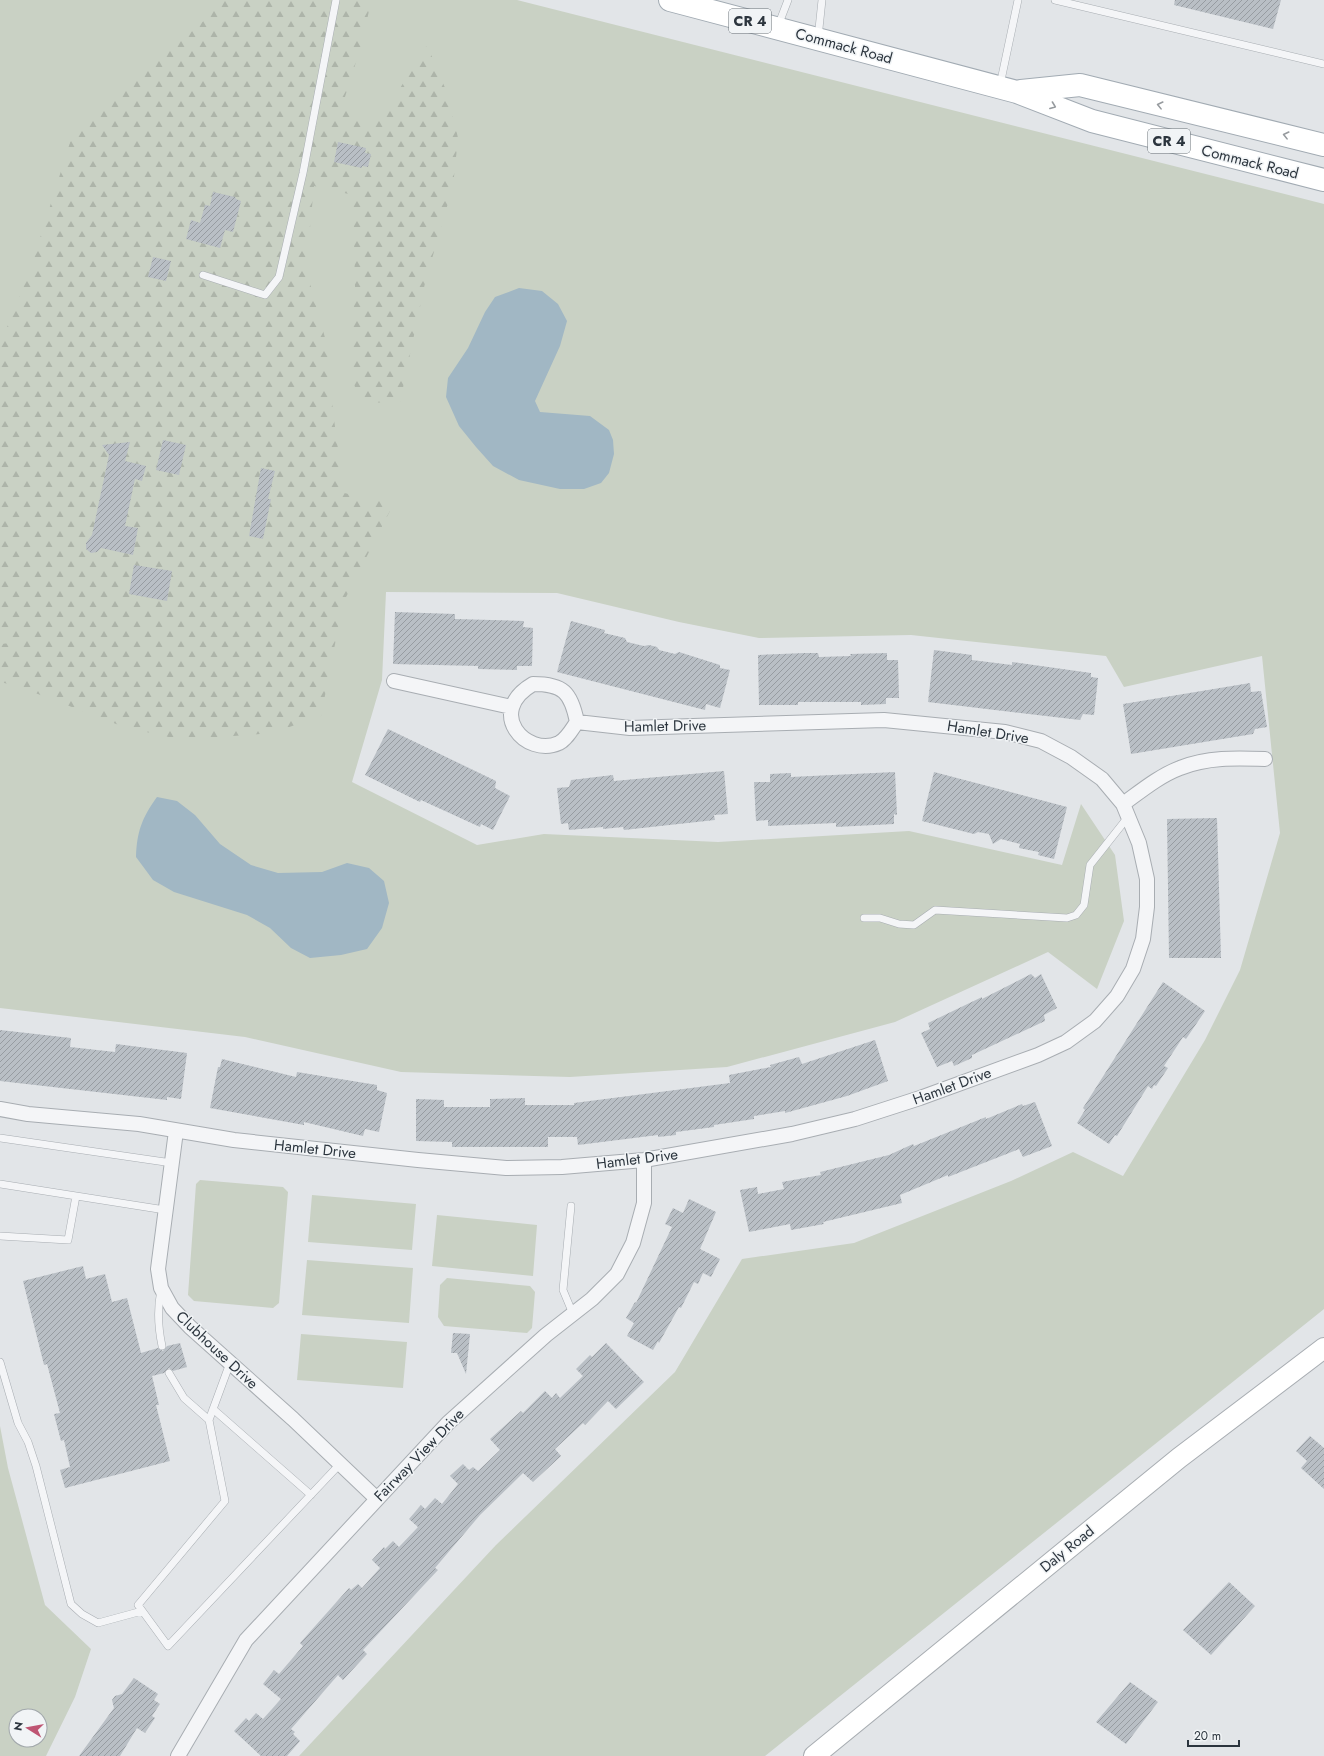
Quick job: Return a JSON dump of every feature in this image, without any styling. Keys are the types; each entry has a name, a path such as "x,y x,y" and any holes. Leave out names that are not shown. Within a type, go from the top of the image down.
{"main road":[{"name":"Commack Road","path":"670,0 1008,90 1092,121 1324,180"},
{"name":"Commack Road","path":"1008,90 1080,85 1324,145"},
{"name":"Daly Road","path":"814,1756 1179,1458 1324,1348"}],"street":[{"path":"394,681 511,707"},
{"path":"533,684 550,684 564,690 573,704 577,722 570,734 560,742 550,745 538,745 526,740 517,733 511,721 511,707 519,694 533,684"},
{"name":"Hamlet Drive","path":"0,1109 28,1114 139,1124 234,1140 506,1168 562,1167 644,1160 792,1134 855,1119 935,1093 1038,1055 1066,1042 1095,1022 1117,996 1133,969 1144,939 1147,906 1147,879 1139,843 1123,804 1102,779 1071,757 1041,741 1005,732 884,720 630,728 577,722"},
{"path":"1123,804 1156,780 1180,768 1204,761 1234,758 1265,759"},
{"name":"Clubhouse Drive","path":"176,1130 158,1269 161,1288 172,1308 190,1327 377,1499"},
{"name":"Fairway View Drive","path":"178,1756 246,1640 448,1423 489,1384 592,1299 616,1274 633,1243 644,1203 644,1160"}],"lane":[{"path":"203,275 265,295 279,277 303,173 336,0"},
{"path":"777,28 788,0"},
{"path":"818,39 822,0"},
{"path":"1008,90 1018,0"},
{"path":"1055,0 1324,64"},
{"path":"864,918 880,918 899,924 914,925 935,910 1067,918 1076,915 1084,905 1090,865 1128,817"},
{"path":"0,1138 172,1163"},
{"path":"0,1184 165,1210"},
{"path":"0,1236 68,1240 76,1196"},
{"path":"571,1206 563,1290 573,1314"},
{"path":"161,1288 158,1330 162,1346"},
{"path":"0,1362 18,1423 28,1442 36,1466 71,1604 82,1614 98,1623 142,1611"},
{"path":"230,1363 209,1420 225,1501 138,1605 168,1646 340,1464"},
{"path":"169,1373 184,1398 209,1420"},
{"path":"213,1409 311,1495"}],"green space":[{"path":"0,0 517,0 1324,204 1324,1309 765,1756 299,1756 496,1545 675,1372 742,1259 854,1243 1011,1181 1073,1152 1123,1176 1205,1040 1240,970 1280,833 1262,656 1124,687 1106,656 911,635 759,638 679,622 557,593 386,592 382,680 352,782 477,845 544,834 718,842 909,831 1062,865 1081,804 1115,855 1124,921 1097,989 1048,952 895,1022 727,1067 570,1077 401,1072 245,1037 0,1008"},
{"path":"207,0 363,0 370,6 362,43 344,100 366,121 387,109 427,45 448,95 458,138 453,186 425,283 400,402 361,403 349,371 355,287 353,195 314,186 306,269 327,345 333,412 344,493 394,503 343,603 321,716 272,733 182,740 124,727 17,686 0,682 0,644 11,643 0,632 0,345 31,267 72,136 209,16"},
{"path":"200,1180 283,1187 288,1192 279,1303 273,1308 194,1301 188,1295 196,1184"},
{"path":"312,1195 416,1204 412,1250 308,1242"},
{"path":"437,1215 537,1225 533,1276 432,1266"},
{"path":"307,1260 413,1268 409,1323 302,1315"},
{"path":"447,1278 530,1286 535,1292 532,1328 527,1333 444,1326 438,1317 440,1285"},
{"path":"301,1334 407,1342 403,1388 297,1380"},
{"path":"0,1426 8,1468 45,1605 91,1649 75,1697 46,1756 0,1756"}],"water":[{"path":"519,288 542,291 558,304 567,321 560,346 535,401 540,412 590,416 609,430 613,440 614,454 609,473 601,483 584,489 560,489 519,480 493,466 459,426 446,397 448,378 468,348 485,312 495,297"},
{"path":"157,797 177,801 195,815 220,844 251,865 278,873 322,872 347,863 369,868 384,881 389,903 382,928 367,949 341,955 310,958 291,948 270,928 247,915 174,892 153,880 136,857 141,825"}],"building":[{"path":"1175,0 1281,0 1273,29 1174,5"},
{"path":"338,142 366,148 365,153 371,154 368,167 362,166 362,168 334,162"},
{"path":"213,192 235,197 241,201 233,232 225,230 220,248 186,239 191,220 200,223 205,205 210,206"},
{"path":"153,257 171,261 166,281 148,277"},
{"path":"163,440 186,445 179,475 156,470"},
{"path":"130,442 125,461 146,466 142,481 135,479 125,526 138,528 133,555 101,548 97,552 91,553 86,549 86,543 92,535 109,455 102,445"},
{"path":"261,468 275,471 268,499 271,499 263,539 249,536"},
{"path":"134,565 172,571 167,601 129,594"},
{"path":"395,612 455,614 455,619 524,621 523,627 533,628 532,666 517,666 517,670 478,669 478,666 393,664"},
{"path":"571,621 605,630 604,633 625,638 627,642 657,647 659,650 675,654 679,652 720,665 720,668 730,670 720,708 706,704 705,710 557,672"},
{"path":"934,650 972,655 972,660 1012,665 1012,662 1091,673 1091,677 1098,678 1094,715 1083,714 1080,720 928,702"},
{"path":"818,653 819,657 887,653 887,660 898,660 899,698 886,698 886,704 861,705 861,702 798,702 798,705 759,705 758,655"},
{"path":"1250,683 1251,692 1261,691 1267,727 1255,729 1253,734 1131,754 1123,704"},
{"path":"388,729 496,781 495,788 510,796 493,830 481,824 480,827 421,800 420,802 365,775"},
{"path":"724,771 728,814 714,815 715,820 624,830 623,827 603,829 603,827 569,830 568,823 561,824 557,788 569,787 571,780 613,775 614,781"},
{"path":"895,772 897,815 894,814 894,824 836,827 836,823 768,826 768,820 756,821 754,782 770,782 770,774 791,773 791,777"},
{"path":"934,772 1067,807 1054,859 1038,855 1039,852 1019,848 1020,844 1001,839 993,844 989,834 978,832 974,834 922,821"},
{"path":"1217,818 1221,958 1169,958 1167,819"},
{"path":"1031,974 1035,978 1041,974 1057,1008 1044,1015 1045,1021 972,1055 972,1058 954,1066 952,1061 937,1067 921,1033 930,1029 928,1023 982,997 982,999"},
{"path":"1163,982 1205,1011 1186,1039 1183,1037 1164,1066 1168,1068 1156,1086 1154,1085 1152,1089 1148,1086 1117,1136 1115,1135 1109,1144 1077,1123 1085,1110 1083,1108"},
{"path":"0,1030 71,1038 70,1047 115,1052 116,1044 187,1053 181,1099 167,1097 167,1100 0,1081"},
{"path":"875,1040 888,1081 847,1096 785,1113 785,1111 754,1116 754,1119 714,1125 714,1127 676,1132 676,1135 658,1137 658,1135 578,1145 577,1137 548,1137 548,1147 452,1147 452,1142 416,1141 416,1099 444,1100 444,1107 490,1107 490,1099 525,1098 525,1105 574,1105 574,1103 730,1083 729,1075 771,1067 770,1065 799,1057 802,1064"},
{"path":"222,1059 296,1077 297,1072 377,1085 377,1090 387,1093 379,1132 365,1129 363,1136 304,1122 304,1125 210,1108 218,1067 220,1067"},
{"path":"1035,1102 1052,1146 1023,1157 1019,1149 948,1177 948,1175 900,1195 902,1203 823,1222 824,1224 791,1230 790,1224 749,1232 740,1190 757,1187 758,1194 784,1189 782,1182 821,1175 820,1172 889,1155 913,1144 914,1146 986,1117 986,1119 1022,1104 1023,1106"},
{"path":"689,1199 716,1212 700,1249 720,1259 711,1277 703,1273 698,1284 694,1282 681,1308 679,1307 659,1343 658,1341 653,1350 627,1336 634,1323 626,1318 635,1302 636,1303 672,1227 665,1224 673,1208 683,1213"},
{"path":"83,1266 86,1279 105,1274 112,1302 127,1298 141,1353 158,1348 163,1351 167,1346 180,1343 187,1367 173,1371 169,1368 164,1373 152,1376 159,1405 156,1405 170,1461 65,1488 60,1470 70,1467 64,1440 61,1441 54,1414 60,1413 47,1364 44,1365 23,1281"},
{"path":"453,1333 470,1334 466,1374 457,1353 451,1353"},
{"path":"606,1343 644,1382 616,1409 608,1401 585,1425 583,1423 555,1449 561,1456 533,1482 523,1473 480,1515 435,1568 438,1570 363,1650 367,1654 343,1680 338,1675 291,1729 295,1732 293,1734 300,1741 287,1756 261,1756 234,1731 246,1718 249,1721 256,1713 263,1719 281,1699 263,1684 274,1670 279,1674 303,1646 300,1643 349,1588 351,1590 358,1584 362,1588 380,1568 372,1560 384,1547 385,1549 393,1541 399,1547 418,1527 409,1519 421,1505 425,1509 435,1498 442,1504 458,1484 450,1476 463,1464 469,1470 473,1467 478,1471 500,1450 490,1439 521,1411 523,1413 545,1391 552,1398 556,1393 560,1398 583,1376 576,1369 590,1355 592,1357"},
{"path":"1310,1436 1324,1448 1324,1489 1301,1468 1307,1461 1296,1451"},
{"path":"1229,1582 1255,1606 1211,1655 1183,1630"},
{"path":"134,1678 158,1694 154,1700 160,1704 152,1716 155,1718 145,1733 137,1728 120,1756 79,1756 114,1708 112,1700 115,1696 122,1694"},
{"path":"1130,1682 1158,1702 1126,1744 1096,1722"}]}
